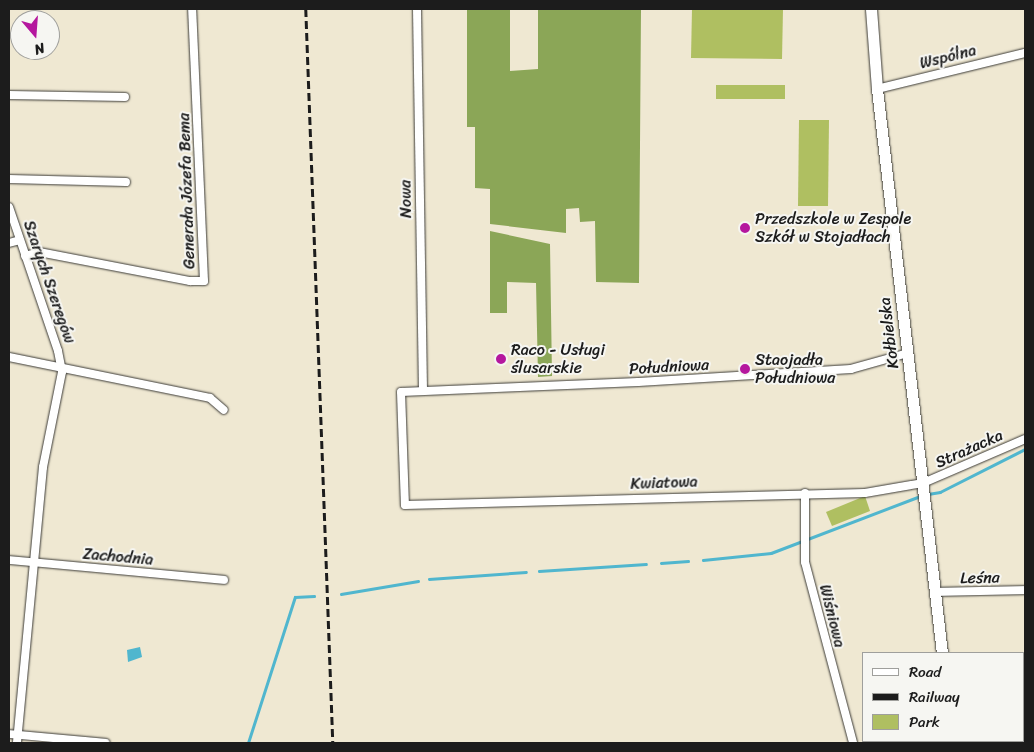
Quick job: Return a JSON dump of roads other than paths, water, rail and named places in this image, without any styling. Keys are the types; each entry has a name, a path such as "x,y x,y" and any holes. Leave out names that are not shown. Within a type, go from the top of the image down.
{"street":[{"name":"Generała Józefa Bema","path":"25,256 38,252 190,281 204,281 192,9"},
{"name":"Nowa","path":"418,9 423,390"},
{"name":"Kołbielska","path":"871,9 877,89 942,652"},
{"name":"Wspólna","path":"877,89 1025,52"},
{"path":"9,94 125,98"},
{"path":"9,179 126,182"},
{"name":"Szarych Szeregów","path":"9,207 61,367"},
{"path":"9,243 20,240"},
{"name":"Południowa","path":"405,505 400,392 638,382 851,369 908,353"},
{"path":"9,356 210,398 224,410"},
{"path":"17,739 43,467 61,367"},
{"name":"Strażacka","path":"924,491 1025,439"},
{"name":"Kwiatowa","path":"405,505 924,491"},
{"name":"Wiśniowa","path":"805,493 803,548 820,629 853,743"},
{"name":"Zachodnia","path":"9,560 224,580"},
{"name":"Leśna","path":"936,592 1025,590"},
{"path":"9,734 17,739 106,743"}],"water":[{"path":"140,647 142,657 128,662 127,650"}],"waterway":[{"path":"928,494 940,492 1025,449"},
{"path":"703,560 771,553 920,496"},
{"path":"661,563 688,561"},
{"path":"539,571 646,564"},
{"path":"429,579 526,572"},
{"path":"341,594 418,581"},
{"path":"248,743 295,597 314,596"}],"railway":[{"path":"306,9 333,743"}],"place":[{"name":"Przedszkole w Zespole Szkół w Stojadłach","path":"745,228"},
{"name":"Raco - Usługi ślusarskie","path":"501,359"},
{"name":"Staojadła Południowa","path":"745,369"}]}
